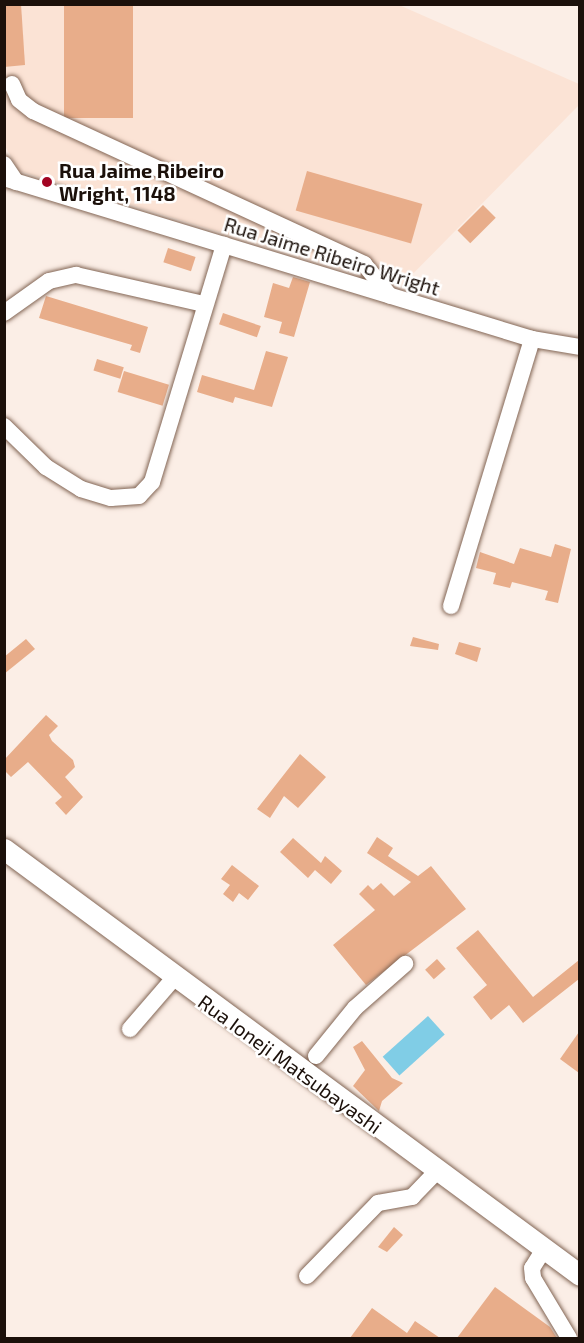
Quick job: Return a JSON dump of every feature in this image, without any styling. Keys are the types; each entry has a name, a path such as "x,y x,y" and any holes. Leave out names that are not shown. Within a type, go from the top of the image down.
{"main road":[{"name":"Rua Ioneji Matsubayashi","path":"4,849 174,978 310,1065 437,1171 579,1275"}],"street":[{"path":"12,84 19,100 33,111 364,264 390,296"},
{"path":"4,164 10,180"},
{"name":"Rua Jaime Ribeiro Wright","path":"10,180 532,339 579,347"},
{"path":"4,426 46,466 81,489 111,498 139,496 152,482 224,244"},
{"path":"4,313 49,281 76,275 204,304"},
{"path":"451,606 532,339"},
{"path":"310,1065 355,1008 405,964"},
{"path":"130,1029 174,978"},
{"path":"307,1276 378,1203 412,1197 437,1171"},
{"path":"544,1249 532,1268 533,1278 569,1338"}],"shaded area":[{"path":"4,5 399,5 579,84 579,105 400,287 19,171 5,146"}],"water":[{"path":"428,1016 445,1035 399,1075 383,1057"}],"building":[{"path":"4,4 21,4 25,65 4,67"},
{"path":"64,4 133,4 133,118 64,118"},
{"path":"307,171 422,204 411,243 296,210"},
{"path":"483,205 496,218 470,243 458,230"},
{"path":"168,248 196,257 191,271 163,262"},
{"path":"293,277 310,282 294,337 279,333 282,322 264,317 273,283 289,288"},
{"path":"46,296 148,327 140,353 130,350 132,345 39,318"},
{"path":"223,313 261,326 257,337 219,324"},
{"path":"266,351 288,357 272,407 235,397 233,403 197,392 202,375 254,390"},
{"path":"97,359 124,367 120,379 93,370"},
{"path":"124,371 169,385 163,406 118,392"},
{"path":"555,544 571,549 558,603 545,600 548,591 512,582 510,588 493,584 496,573 476,568 480,552 514,564 520,548 551,557"},
{"path":"413,637 439,644 438,650 410,646"},
{"path":"26,639 35,649 4,674 4,657"},
{"path":"459,642 481,648 477,662 455,654"},
{"path":"46,715 58,726 49,735 52,741 73,760 75,767 65,777 83,797 66,815 55,803 62,797 28,762 11,777 4,770 4,760"},
{"path":"300,754 326,777 298,808 284,796 270,818 257,809"},
{"path":"377,837 393,848 388,856 418,876 431,866 466,909 366,985 333,945 375,910 359,894 368,885 373,890 381,883 394,896 411,882 367,853"},
{"path":"293,838 321,863 325,856 342,871 331,884 315,870 308,878 280,852"},
{"path":"232,865 259,886 248,900 239,893 233,902 223,894 230,885 221,879"},
{"path":"478,930 533,997 579,960 579,979 523,1023 509,1005 491,1020 473,997 487,985 456,948"},
{"path":"437,959 446,969 434,979 425,970"},
{"path":"579,1032 579,1073 560,1059"},
{"path":"362,1041 392,1078 403,1083 382,1101 379,1111 353,1086 365,1070 353,1047"},
{"path":"394,1227 403,1235 387,1252 378,1247"},
{"path":"495,1287 550,1327 557,1338 457,1338"},
{"path":"372,1308 407,1333 415,1321 440,1338 350,1338"}],"place":[{"name":"Rua Jaime Ribeiro Wright, 1148","path":"47,182"}]}
